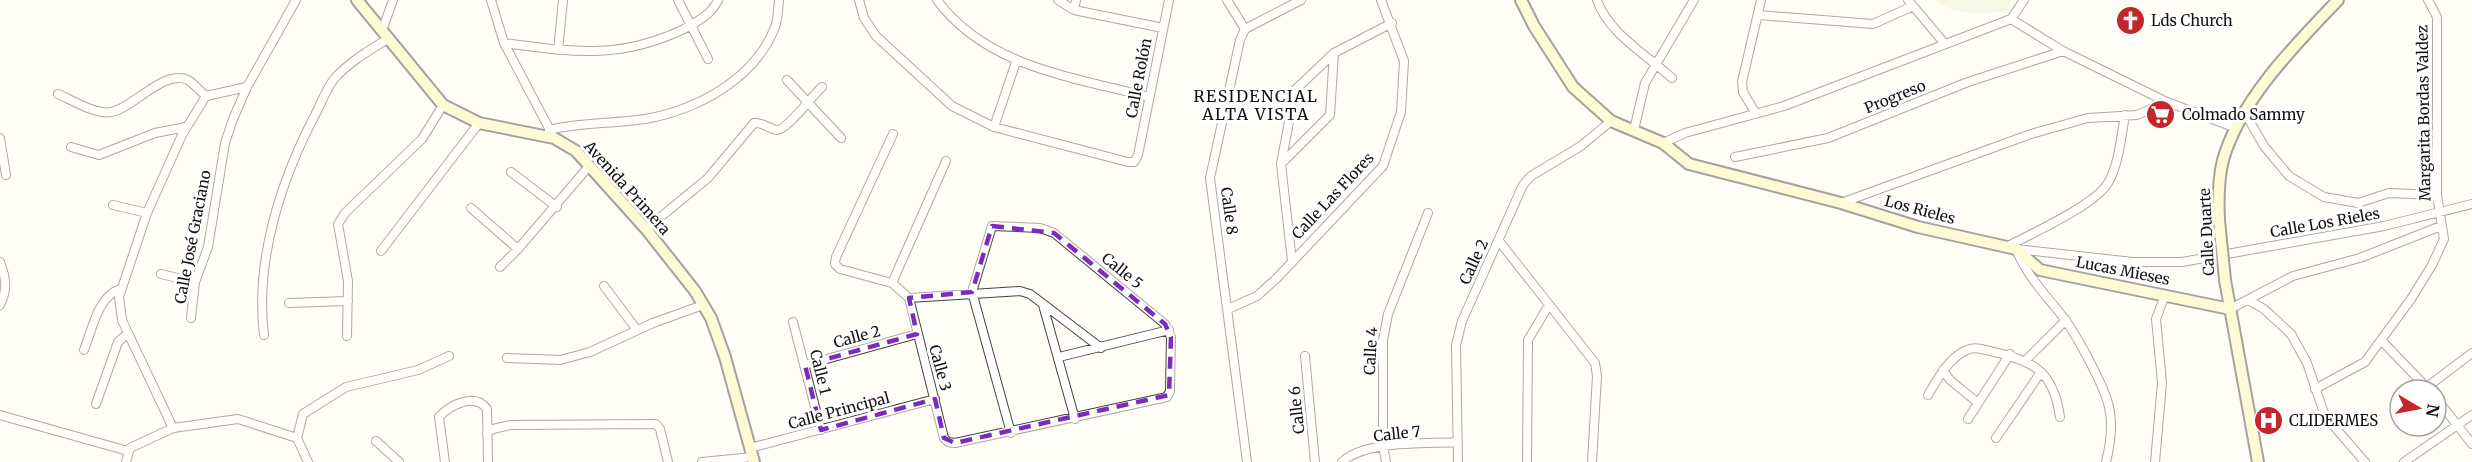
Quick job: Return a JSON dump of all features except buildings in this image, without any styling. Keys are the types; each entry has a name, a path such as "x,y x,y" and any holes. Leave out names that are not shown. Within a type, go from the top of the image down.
{"street":[{"name":"Calle José Graciano","path":"191,318 195,282 208,247 225,143 247,87 296,0"},
{"name":"Avenida Primera","path":"357,0 443,105 479,123 552,134 576,151 590,165 646,229 703,305 716,330 752,456"},
{"path":"264,335 260,303 270,240 286,178 333,80 386,33 393,0"},
{"path":"491,0 504,43 552,134 581,123 622,122 669,114 722,90 753,65 776,27 779,0"},
{"path":"558,50 562,0"},
{"path":"678,0 708,59"},
{"path":"504,43 558,50 615,52 659,41 692,25 710,13 718,0"},
{"path":"859,0 864,18 876,36 952,106 994,126 1016,62"},
{"path":"937,0 973,34 1016,62 1148,97"},
{"path":"1058,0 1074,10 1163,27"},
{"path":"1074,10 1076,0"},
{"name":"Calle Rolón","path":"994,126 1068,147 1134,162 1169,0"},
{"path":"1227,0 1245,29 1301,0"},
{"name":"Calle Las Flores","path":"1228,309 1257,296 1383,166 1401,112 1404,61 1392,23 1381,0"},
{"path":"1521,0 1573,87 1611,121"},
{"path":"1598,0 1609,21 1672,78"},
{"path":"1634,130 1645,82 1694,0"},
{"path":"1756,114 1743,92 1742,81 1761,0"},
{"path":"1663,143 1685,133 1756,114 2011,19 2024,0"},
{"name":"Calle Duarte","path":"2258,462 2225,280 2219,220 2219,179 2236,128 2288,53 2338,0"},
{"name":"Margarita Bordas Valdez","path":"2315,389 2364,362 2432,265 2444,239 2436,195 2437,17 2428,0"},
{"path":"1759,15 1873,24 1910,4 1945,44"},
{"path":"2011,19 2063,51 2167,102 2236,128"},
{"path":"1292,261 1281,164 1295,90 1334,53 1392,23"},
{"name":"Calle 8","path":"1245,29 1240,40 1210,178 1247,462"},
{"name":"Progreso","path":"1735,158 1828,138 1968,82 2063,51"},
{"path":"1281,164 1330,115 1334,53"},
{"path":"58,94 109,113 122,109 153,87 180,79 190,81 206,96"},
{"path":"787,80 805,102 841,138"},
{"path":"173,428 128,333 120,307 120,289 147,213 186,127 206,96 247,87"},
{"path":"646,229 708,178 754,123 778,130 785,128 805,102 822,87"},
{"path":"1841,203 2031,134 2088,118 2137,114 2167,102"},
{"path":"347,336 348,281 338,224 345,213 422,139 443,105"},
{"path":"2246,113 2264,146 2289,176 2324,197 2358,203 2389,193 2436,195"},
{"path":"2106,462 2109,448 2109,407 2085,351 2066,320 2023,267 2011,248 2096,196 2108,183 2116,159 2125,115"},
{"name":"Los Rieles","path":"1611,121 1663,143 1689,164 1841,203 1918,227 2011,248 2133,262 2182,262"},
{"name":"Calle 2","path":"1458,462 1458,333 1523,185 1531,176 1581,146 1611,121"},
{"path":"381,251 479,123"},
{"path":"70,147 99,155 155,133 186,127"},
{"path":"893,134 835,264 840,269 892,283 909,298 972,292 1020,291 1030,294 1101,348"},
{"path":"0,138 6,175"},
{"path":"892,283 946,161"},
{"path":"500,267 557,207 590,165"},
{"path":"511,172 557,207"},
{"name":"Calle Los Rieles","path":"2182,262 2384,226 2472,204"},
{"path":"113,205 147,213"},
{"path":"471,208 518,249"},
{"name":"Calle 4","path":"1386,462 1383,446 1383,340 1388,314 1422,234 1428,213"},
{"name":"Calle 5","path":"972,292 992,226 1040,228 1054,233 1165,324 1169,330"},
{"path":"2230,309 2293,276 2360,258 2441,226"},
{"path":"1499,241 1595,363 1597,376 1592,462"},
{"name":"Lucas Mieses","path":"2011,248 2040,270 2230,309"},
{"path":"0,262 6,277 5,294 0,305"},
{"path":"161,274 195,282"},
{"path":"604,286 637,330"},
{"path":"84,350 105,299 113,291 120,289"},
{"path":"972,292 1011,433 1169,395 1169,330 1059,357"},
{"path":"2155,462 2162,383 2156,319 2165,295"},
{"name":"Calle 3","path":"909,298 944,438 948,442 1011,433"},
{"path":"2248,300 2264,309 2291,334 2307,363 2325,416 2365,462"},
{"path":"289,303 348,301"},
{"path":"507,358 560,360 590,352 637,330 703,305"},
{"path":"1043,305 1075,419"},
{"path":"1527,462 1528,340 1550,305"},
{"path":"2026,360 2066,320"},
{"name":"Calle 1","path":"793,322 821,430"},
{"path":"96,404 118,342 128,333"},
{"name":"Calle 2","path":"805,365 917,334"},
{"path":"2381,340 2418,378"},
{"path":"1928,395 1943,370 1965,350 1974,348 2010,354 2026,360 2041,372 2057,395 2060,417"},
{"path":"2441,378 2472,353"},
{"path":"1968,418 2010,354"},
{"path":"308,462 297,438 303,414 323,399 346,387 418,370 449,356"},
{"name":"Calle 6","path":"1305,356 1315,462"},
{"path":"1943,370 1950,380 1978,403"},
{"path":"1996,438 2041,372"},
{"name":"Calle Principal","path":"702,462 752,456 821,430 935,399"},
{"path":"445,462 438,424 444,412 456,404 474,400 483,404 487,409 488,462"},
{"path":"2448,413 2472,444"},
{"path":"0,415 128,451"},
{"path":"2404,462 2472,415"},
{"path":"126,462 128,451 132,446 173,428 238,419 297,438"},
{"path":"487,433 493,429 511,425 656,424 660,429 668,462"},
{"path":"376,441 399,462"},
{"name":"Calle 7","path":"1342,462 1347,457 1383,446 1458,442"}],"highlighted area":[{"path":"992,226 1054,233 1165,324 1171,337 1169,395 955,443 944,438 935,399 821,430 805,365 917,334 909,298 972,292"}],"green space":[{"path":"1936,0 2011,0 2008,11 1970,13 1952,9"}],"place":[{"name":"Lds Church","path":"2130,21"},
{"name":"Colmado Sammy","path":"2161,115"},
{"name":"CLIDERMES","path":"2268,421"}],"district":[{"name":"RESIDENCIAL ALTA VISTA","path":"1256,105"}]}
